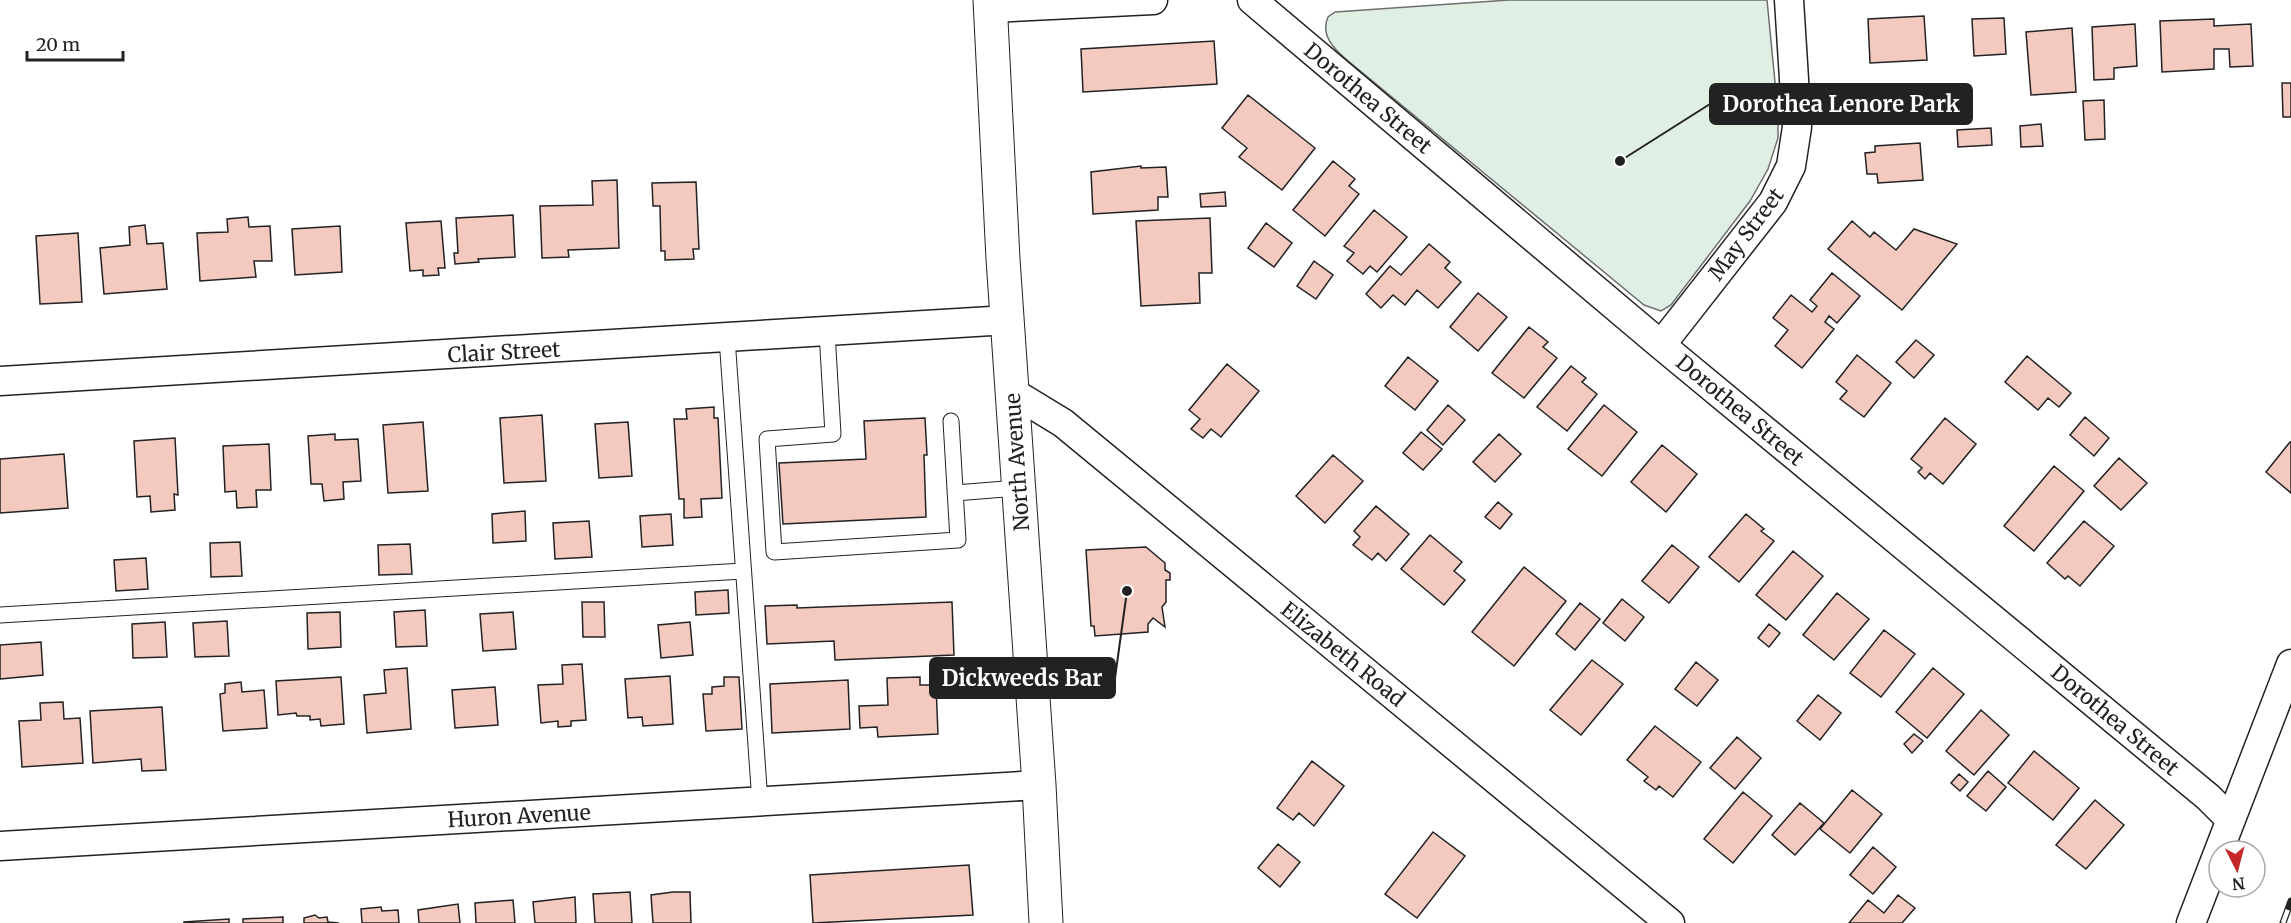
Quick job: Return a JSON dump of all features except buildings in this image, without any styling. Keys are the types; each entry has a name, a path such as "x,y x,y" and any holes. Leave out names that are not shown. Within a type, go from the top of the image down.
{"main road":[{"name":"North Avenue","path":"990,4 1046,923"}],"street":[{"path":"990,4 1153,0"},
{"name":"Dorothea Street","path":"1252,0 1661,345 2190,782 2230,819"},
{"name":"May Street","path":"1661,345 1773,202 1791,166 1797,127 1789,0"},
{"name":"Clair Street","path":"0,381 1008,320"},
{"name":"Elizabeth Road","path":"1012,392 1063,423 1670,923"},
{"path":"2191,923 2291,664"},
{"name":"Huron Avenue","path":"0,846 1039,785"}],"lane":[{"path":"827,332 833,434 767,439 774,552 958,540 951,421"},
{"path":"727,338 760,802"},
{"path":"956,493 1018,488"},
{"path":"0,615 744,571"}],"green space":[{"path":"1509,0 1767,0 1778,113 1778,138 1768,169 1750,201 1671,305 1661,311 1644,305 1347,60 1337,51 1327,36 1328,17 1335,12"}],"railway":[{"path":"2283,923 2291,901"}],"place":[{"name":"Dorothea Lenore Park","path":"1620,161"},
{"name":"Dickweeds Bar","path":"1127,591"}]}
